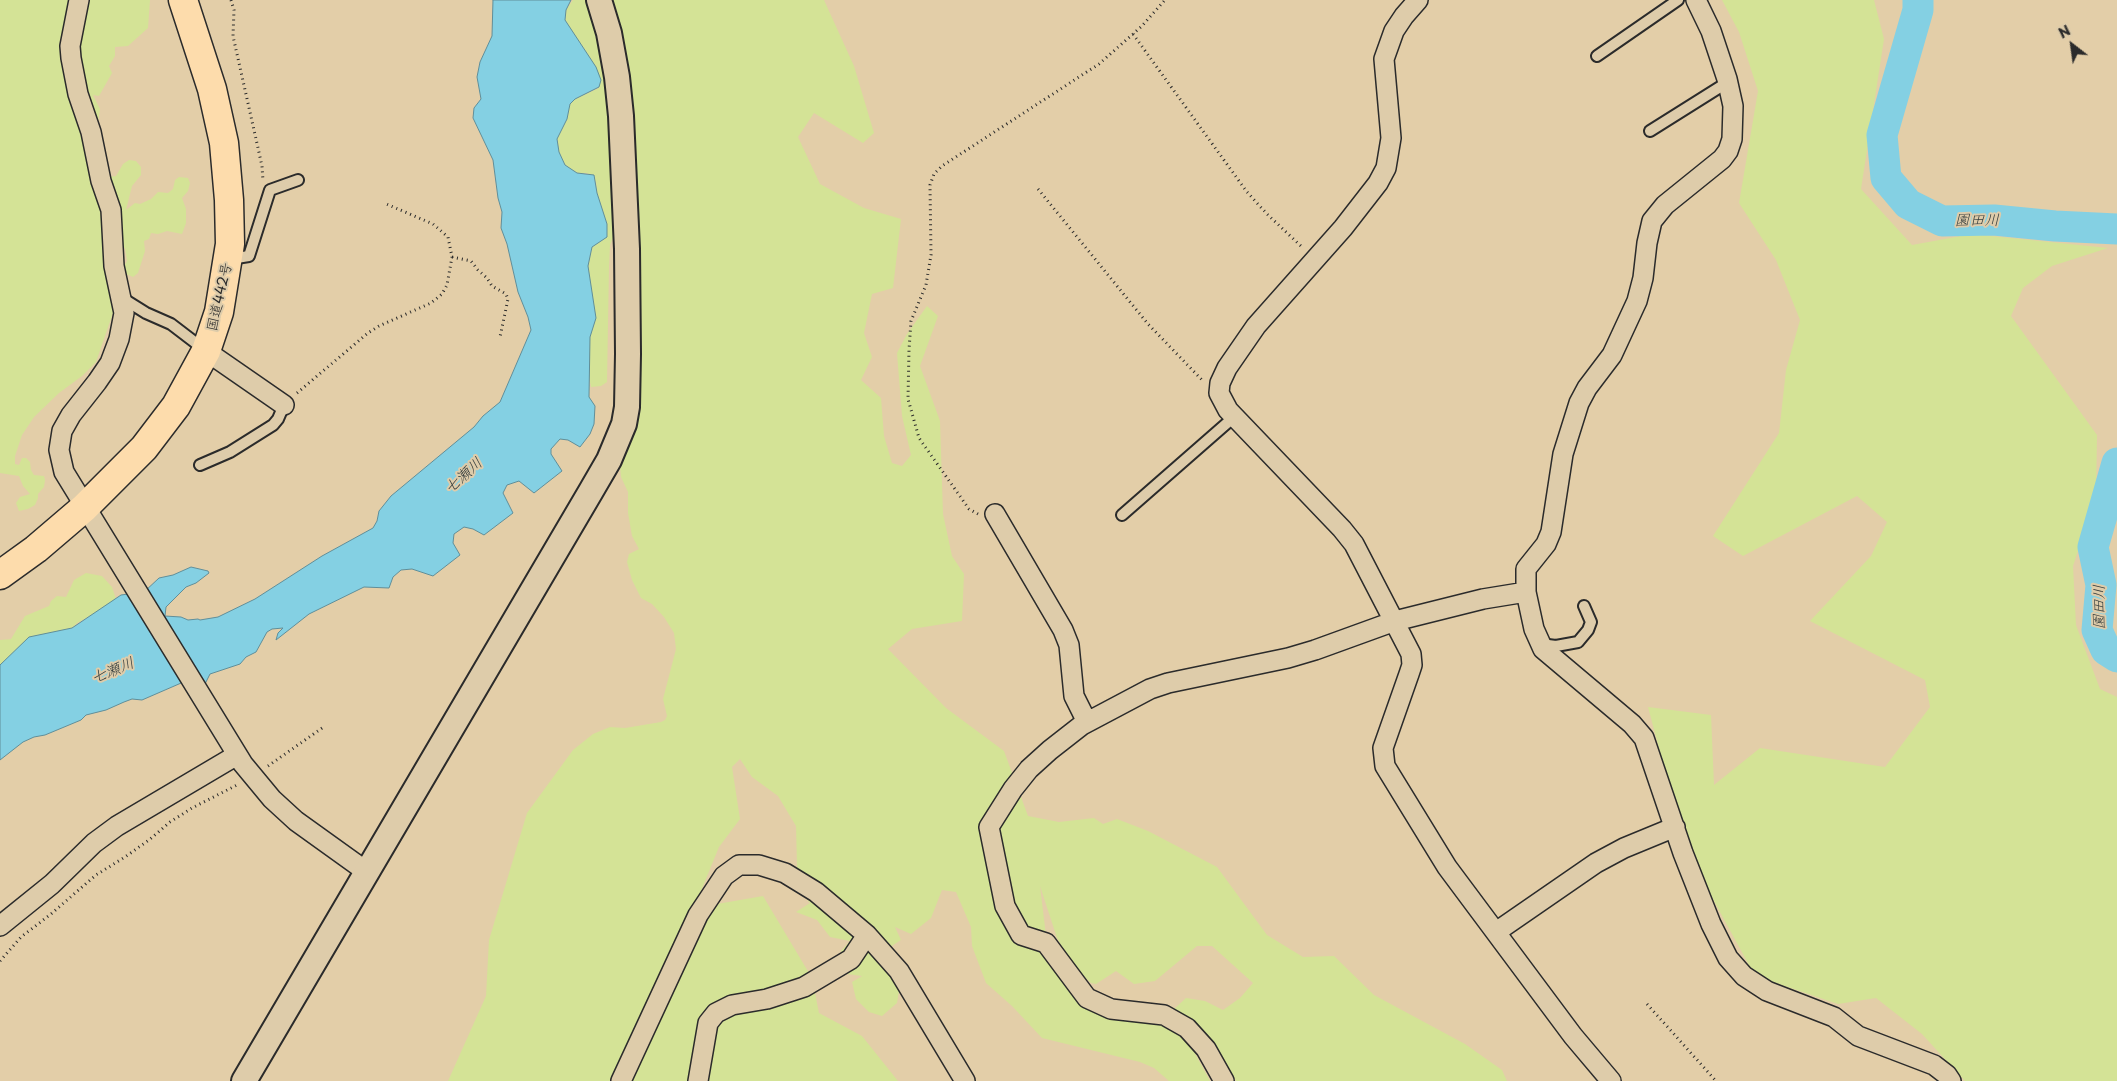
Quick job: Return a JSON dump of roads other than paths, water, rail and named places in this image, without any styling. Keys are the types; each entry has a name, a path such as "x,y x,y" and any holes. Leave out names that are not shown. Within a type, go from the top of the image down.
{"highway":[{"name":"国道442号","path":"0,575 36,549 84,508 144,448 176,406 206,351 219,312 229,259 230,220 224,143 212,89 183,0"}],"street":[{"path":"79,0 70,46 72,65 78,94 91,132 101,181 111,210 112,254 124,313 116,349 104,373 66,422 60,439 60,458 64,472 84,508 114,551 233,749 261,786 296,821 367,872"},
{"path":"244,1081 609,460 624,424 627,407 628,335 627,250 622,141 617,77 609,34 599,0"},
{"path":"1696,0 1710,31 1728,82 1733,106 1733,124 1728,151 1722,159 1665,204 1652,221 1640,292 1612,355 1587,388 1579,403 1563,454 1551,532 1546,544 1526,569 1526,592 1534,629 1543,649 1569,669 1638,730 1644,738 1653,758 1683,853 1711,924 1728,958 1744,976 1767,991 1834,1017 1858,1036 1934,1065 1947,1075 1951,1081"},
{"path":"1410,3 1394,31 1384,59 1391,138 1386,168 1368,198 1256,326 1227,368 1219,388 1224,404 1234,417 1354,544 1395,621 1410,654 1412,665 1385,739 1383,757 1385,766 1447,867 1572,1036 1611,1081"},
{"path":"206,351 284,405"},
{"path":"995,514 1063,630 1069,645 1074,696 1087,722"},
{"path":"1224,1081 1206,1050 1187,1028 1164,1014 1111,1009 1087,998 1046,943 1021,935 1004,906 989,826 1013,788 1030,769 1087,722 1150,689 1168,682 1288,658 1395,621 1483,599 1526,592"},
{"path":"0,926 52,884 94,843 233,749"},
{"path":"1496,932 1596,863 1654,834 1675,827"},
{"path":"621,1081 698,915 724,876 739,865 759,865 785,873 816,892 867,935 899,972 965,1081"},
{"path":"698,1081 708,1023 716,1013 732,1005 767,999 804,987 851,959 867,935"}],"lane":[{"path":"1597,56 1678,0"},
{"path":"1650,131 1728,82"},
{"path":"229,259 249,256 270,190 298,180"},
{"path":"121,298 146,313 171,324 206,351"},
{"path":"200,465 230,452 273,425 284,405"},
{"path":"1122,515 1234,417"},
{"path":"1540,644 1556,646 1578,642 1588,630 1591,622 1584,606"}],"water":[{"name":"七瀬川","path":"493,0 571,0 566,10 565,20 596,67 601,80 599,87 575,99 570,104 567,119 557,139 559,152 565,165 577,173 594,175 597,193 607,224 607,237 592,247 588,266 596,318 590,337 589,397 595,406 594,424 590,434 580,447 568,440 560,439 551,449 551,454 562,471 534,493 519,481 507,485 503,493 513,513 484,535 464,527 454,534 453,543 460,555 433,576 412,569 401,570 393,577 389,588 364,587 309,614 276,640 278,633 283,628 272,629 267,632 256,652 246,657 240,664 210,674 205,684 195,677 142,700 132,699 106,710 86,715 81,720 23,742 0,760 0,665 29,637 72,628 121,595 144,592 159,578 173,575 191,567 208,571 209,573 196,583 186,587 166,607 165,616 181,617 188,620 218,617 255,599 322,556 373,528 379,511 391,496 474,427 483,416 500,402 531,330 518,292 507,244 501,228 502,212 498,198 493,160 473,118 474,108 481,99 477,77 480,62 492,36"}],"waterway":[{"name":"園田川","path":"1918,0 1918,10 1882,135 1886,178 1908,204 1942,221 1994,220 2055,226 2117,229"},
{"name":"園田川","path":"2117,463 2093,547 2101,585 2097,630 2106,650 2117,657"}]}
